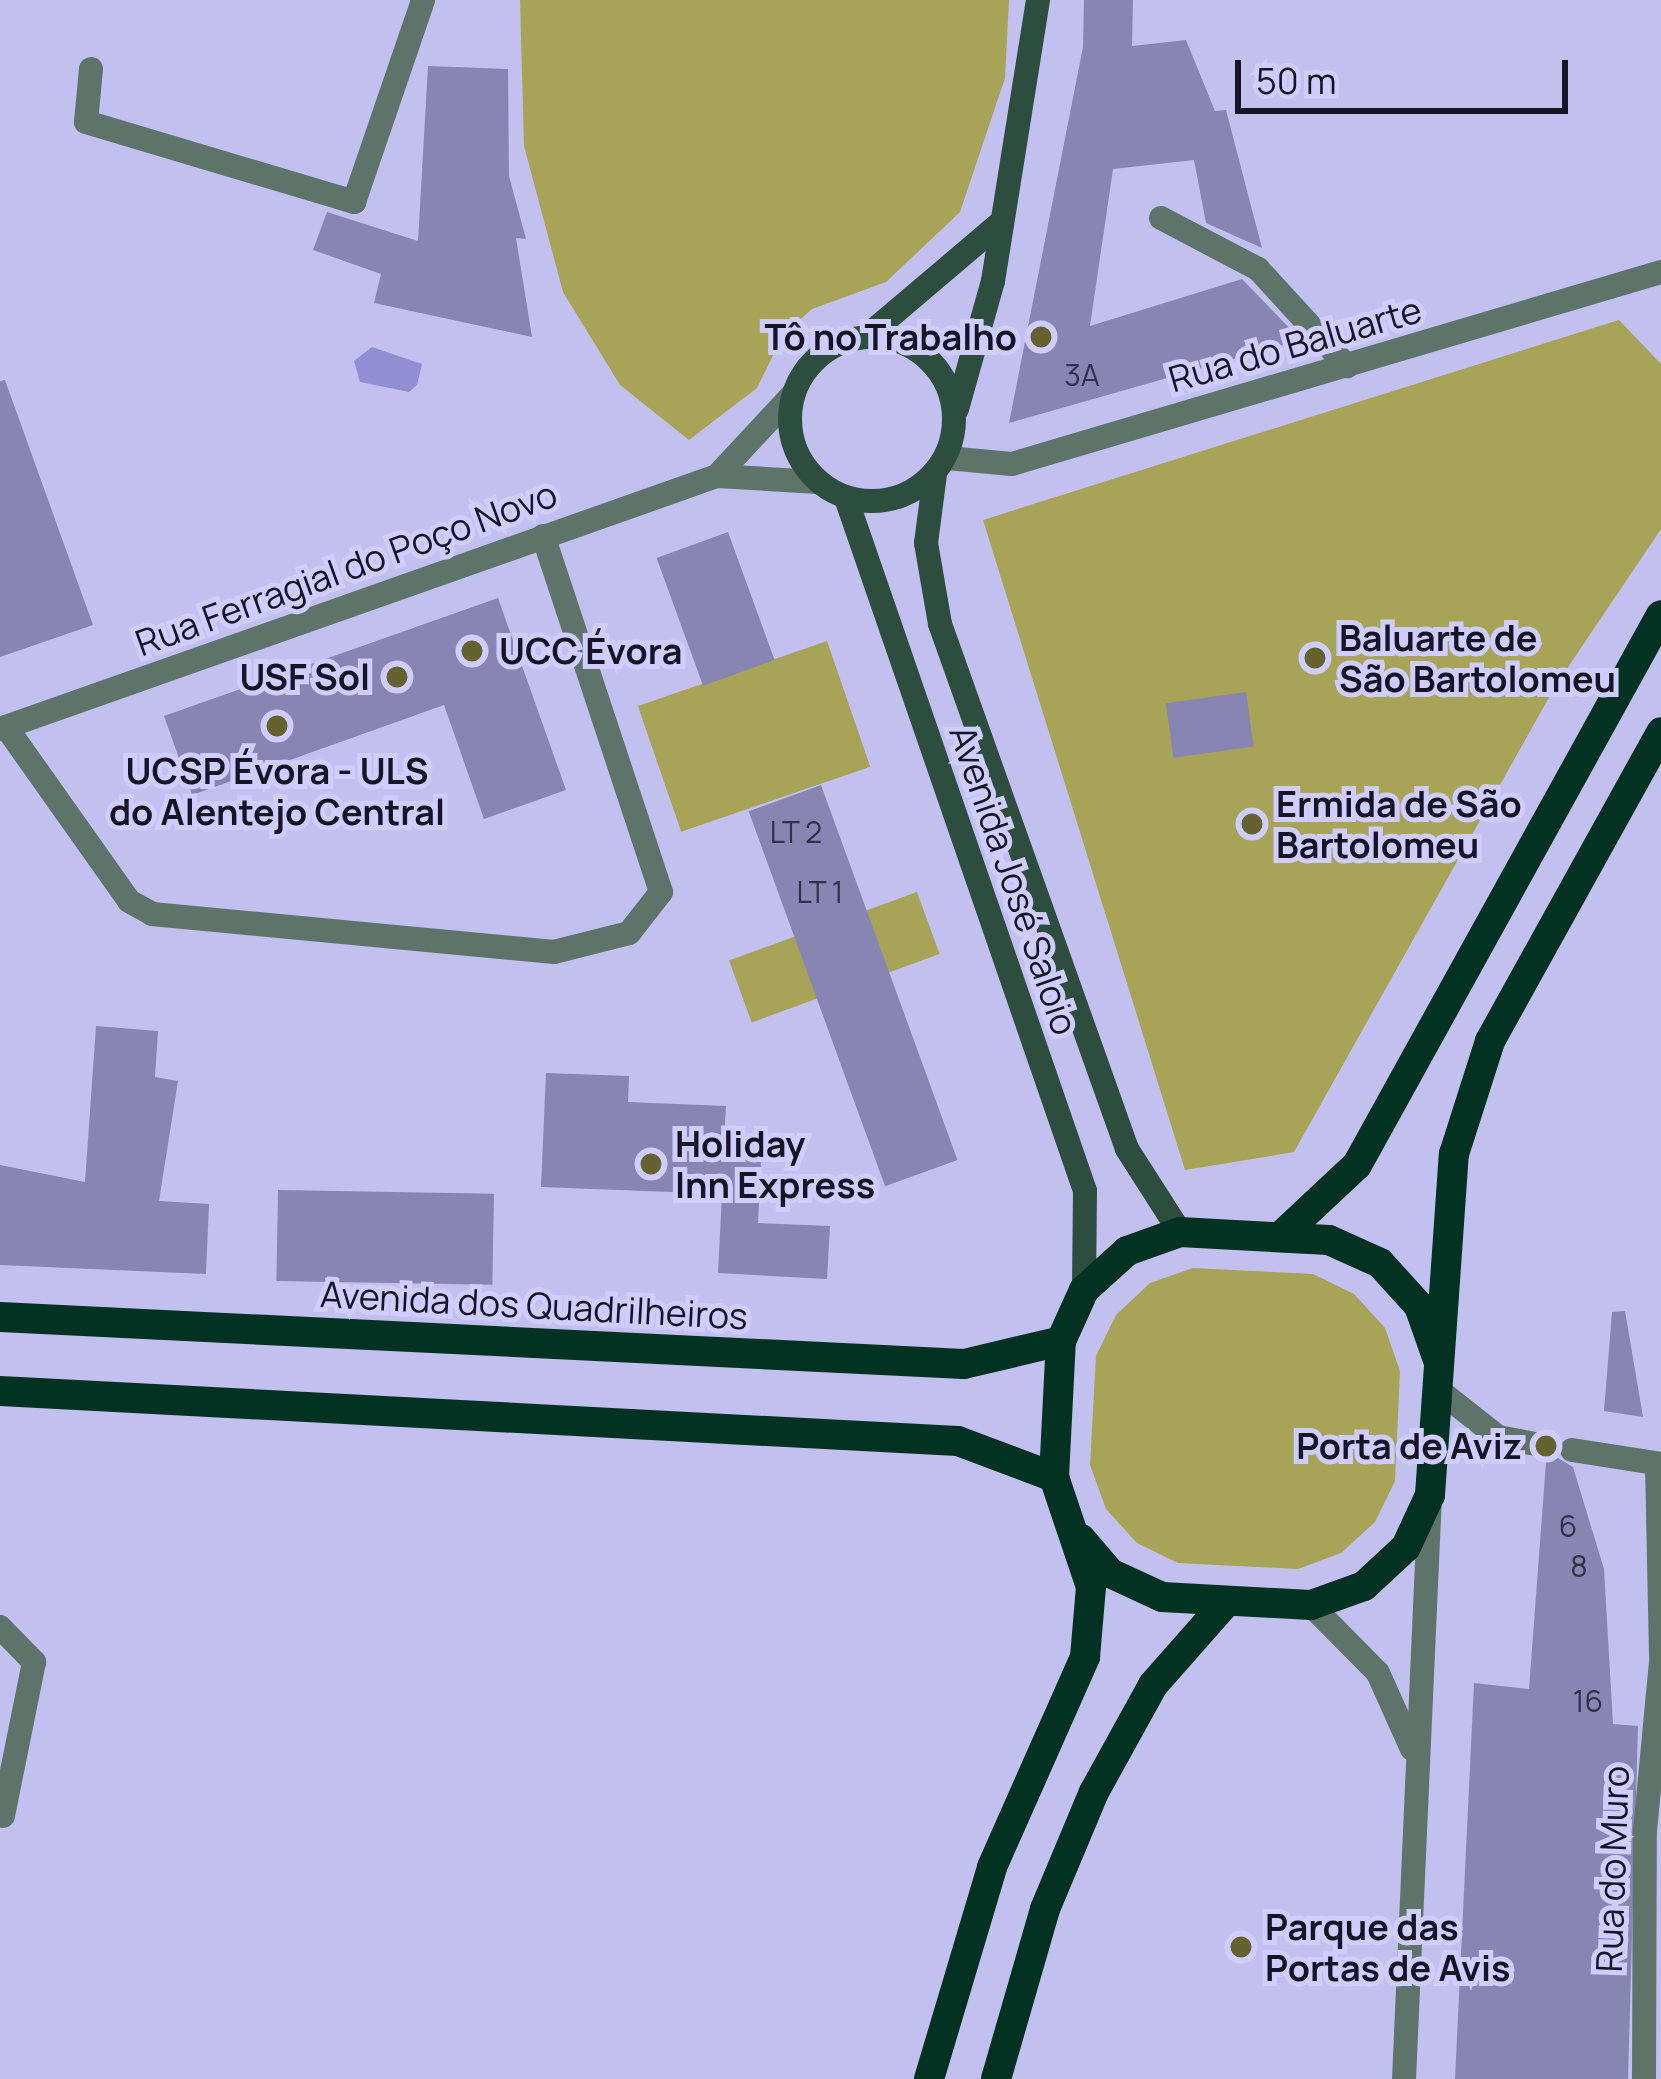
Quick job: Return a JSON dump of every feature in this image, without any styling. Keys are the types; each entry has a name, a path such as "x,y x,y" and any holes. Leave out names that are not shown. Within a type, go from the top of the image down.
{"main road":[{"path":"998,225 867,336 836,344 794,392 798,456 818,482 846,498 909,494 941,466 993,281 998,225 1038,0"},
{"path":"867,336 927,357 955,414"},
{"name":"Avenida José Saloio","path":"941,466 926,543 940,624 1127,1149 1180,1232"},
{"name":"Avenida José Saloio","path":"846,498 1085,1190 1084,1290"},
{"path":"1280,1237 1357,1165 1661,615"},
{"path":"1073,1531 1111,1573 1162,1597 1311,1604 1364,1586 1392,1560 1430,1496 1454,1154 1490,1042 1661,731"},
{"path":"929,2079 992,1867 1085,1657 1091,1587 1054,1477 1060,1341 1084,1290 1127,1251 1180,1232 1329,1240 1381,1263 1419,1306 1437,1374"},
{"name":"Avenida dos Quadrilheiros","path":"0,1317 964,1364 1060,1341"},
{"path":"0,1391 958,1441 1054,1477"},
{"path":"996,2079 1045,1909 1094,1792 1153,1685 1227,1601"}],"street":[{"path":"91,69 86,122 354,202 423,0"},
{"path":"1161,218 1258,269 1347,366"},
{"name":"Rua do Baluarte","path":"941,466 1012,464 1661,272"},
{"path":"717,476 794,392"},
{"path":"717,476 818,482"},
{"name":"Rua Ferragial do Poço Novo","path":"3,728 717,476"},
{"path":"3,728 128,901 152,914 554,952 629,933 661,892 543,536"},
{"path":"1437,1374 1498,1437 1546,1446"},
{"path":"1572,1450 1659,1464"},
{"name":"Rua do Muro","path":"1644,2079 1645,1831 1661,1659 1659,1464"},
{"path":"1404,2079 1413,1751 1430,1630 1430,1496"},
{"path":"1311,1604 1378,1673 1413,1751"},
{"path":"0,1628 34,1662 4,1816"}],"shaded area":[{"path":"520,0 1009,0 1005,78 960,212 886,282 812,309 783,335 757,388 689,440 620,385 563,292 524,146"},
{"path":"1619,320 1661,364 1661,529 1556,685 1294,1152 1185,1170 983,520"},
{"path":"372,347 422,364 417,385 409,392 360,382 354,361"},
{"path":"827,641 870,767 681,832 638,706"},
{"path":"917,892 940,954 752,1022 729,960"},
{"path":"1193,1268 1313,1274 1354,1294 1385,1328 1400,1371 1395,1481 1375,1522 1341,1553 1298,1569 1178,1563 1137,1543 1106,1509 1090,1465 1096,1356 1116,1315 1150,1283"}],"building":[{"path":"1084,0 1133,0 1132,46 1186,40 1215,111 1226,110 1262,248 1206,223 1194,160 1113,169 1090,326 1242,279 1301,340 1009,423 1083,47"},
{"path":"428,66 508,69 509,176 526,239 516,238 532,337 374,303 381,274 313,250 327,212 418,241"},
{"path":"5,380 93,625 0,657 0,381"},
{"path":"728,532 775,660 703,686 657,558"},
{"path":"498,598 566,790 484,819 444,705 192,795 164,716"},
{"path":"1246,692 1254,746 1173,758 1166,703"},
{"path":"821,785 957,1160 885,1186 749,811"},
{"path":"96,1026 158,1031 155,1077 178,1081 159,1201 209,1204 206,1274 0,1265 0,1165 85,1182"},
{"name":"Holiday Inn Express","path":"546,1073 629,1076 628,1102 726,1106 724,1140 762,1141 758,1223 830,1226 827,1279 718,1273 722,1194 541,1187"},
{"path":"278,1190 494,1194 492,1285 276,1281"},
{"path":"1625,1311 1643,1417 1604,1411 1612,1312"},
{"path":"1558,1458 1573,1467 1604,1569 1613,1724 1638,1726 1628,2079 1455,2079 1474,1683 1529,1689 1546,1462"}],"place":[{"name":"Tô no Trabalho","path":"1041,337"},
{"name":"UCC Évora","path":"472,651"},
{"name":"Baluarte de São Bartolomeu","path":"1315,658"},
{"name":"USF Sol","path":"397,677"},
{"name":"UCSP Évora - ULS do Alentejo Central","path":"277,726"},
{"name":"Ermida de São Bartolomeu","path":"1252,824"},
{"name":"Holiday Inn Express","path":"651,1164"},
{"name":"Porta de Aviz","path":"1546,1446"},
{"name":"Parque das Portas de Avis","path":"1241,1947"}]}
